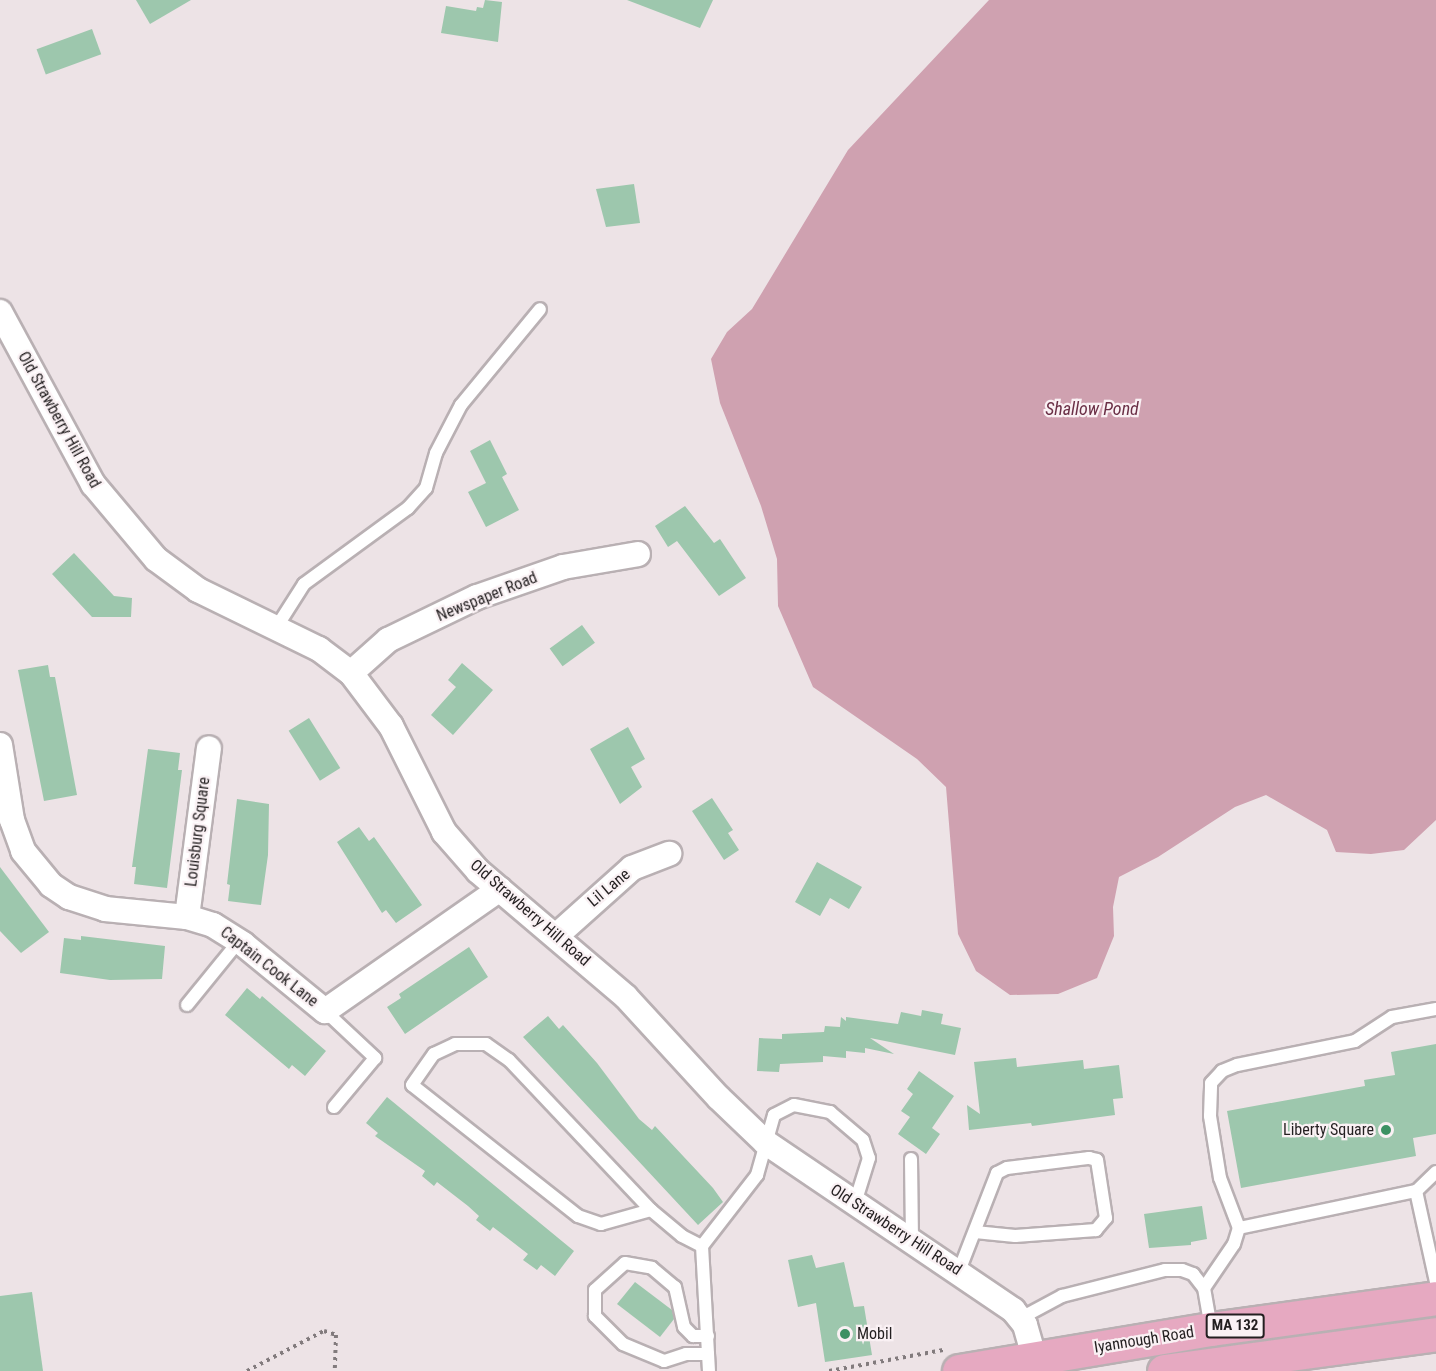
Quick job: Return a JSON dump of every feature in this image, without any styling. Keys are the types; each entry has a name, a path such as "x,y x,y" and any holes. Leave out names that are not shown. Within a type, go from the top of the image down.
{"main road":[{"name":"Iyannough Road","path":"956,1360 1034,1357 1211,1329 1436,1298"},
{"name":"Iyannough Road","path":"1164,1371 1211,1367 1436,1334"}],"street":[{"name":"Old Strawberry Hill Road","path":"0,312 79,461 123,524 175,575 222,603 319,649 351,673 391,726 444,832 500,889 626,997 719,1098 765,1142 959,1270 1021,1318"},
{"name":"Newspaper Road","path":"351,673 388,640 477,597 563,567 638,554"},
{"name":"Captain Cook Lane","path":"0,745 3,786 12,820 24,851 51,885 69,897 105,909 187,917 213,925 239,941 326,1011 500,889"},
{"name":"Louisburg Square","path":"187,917 209,748"},
{"name":"Lil Lane","path":"556,936 632,868 669,854"},
{"path":"1021,1318 1034,1357"}],"lane":[{"path":"276,628 304,585 408,508 426,488 436,453 461,405 540,309"},
{"path":"187,1005 239,941"},
{"path":"1204,1288 1234,1244 1239,1227 1220,1178 1210,1116 1211,1083 1216,1077 1237,1065 1355,1041 1392,1017 1436,1009"},
{"path":"326,1011 375,1058 334,1107"},
{"path":"651,1210 611,1223 584,1219 412,1085 434,1054 466,1041 486,1044 522,1072 651,1210 682,1236 702,1246"},
{"path":"710,1371 702,1246 757,1175 774,1115 804,1104 831,1112 857,1133 868,1149 867,1170 855,1203"},
{"path":"959,1270 997,1173 1007,1167 1089,1158 1097,1160 1106,1218 1096,1230 1015,1236 975,1232"},
{"path":"911,1160 912,1241"},
{"path":"1239,1227 1416,1191 1436,1172"},
{"path":"1416,1191 1436,1282"},
{"path":"708,1336 693,1336 684,1327 675,1287 652,1268 625,1263 595,1290 595,1316 623,1344 664,1361 686,1354 708,1354"},
{"path":"1021,1318 1062,1296 1165,1270 1193,1274 1204,1288 1211,1329"}],"path":[{"path":"247,1371 324,1331 336,1335 335,1371"},
{"path":"829,1371 956,1360"}],"water":[{"name":"Shallow Pond","path":"989,0 1436,0 1436,820 1404,850 1371,854 1336,852 1327,830 1266,795 1235,807 1158,857 1119,877 1113,907 1114,936 1097,978 1058,994 1010,995 976,971 958,934 946,787 917,759 813,687 778,606 777,559 761,506 720,403 711,359 727,332 752,309 848,150"}],"building":[{"path":"136,0 191,0 150,24"},
{"path":"485,0 502,2 498,42 441,33 446,6 476,11 477,7 483,8"},
{"path":"627,0 713,0 700,28"},
{"path":"92,29 101,54 46,75 37,49"},
{"path":"634,184 640,223 606,227 596,189"},
{"path":"490,440 507,474 502,477 519,510 486,527 468,492 486,483 470,451"},
{"path":"685,506 714,543 720,539 746,578 719,596 677,541 668,547 655,526"},
{"path":"74,553 114,596 132,598 131,617 92,617 52,574"},
{"path":"582,625 595,643 563,666 550,649"},
{"path":"462,663 493,690 453,735 431,715 456,687 448,680"},
{"path":"48,665 50,677 55,677 77,795 44,801 18,670"},
{"path":"309,718 340,768 320,781 289,731"},
{"path":"628,727 645,759 631,767 642,787 620,804 590,749"},
{"path":"148,749 180,753 178,770 182,770 167,888 134,884 136,867 132,867"},
{"path":"712,798 733,830 728,833 739,850 724,860 692,811"},
{"path":"237,799 269,804 268,855 261,905 228,901 230,885 227,884"},
{"path":"359,827 369,841 374,837 422,905 396,923 386,910 382,913 337,842"},
{"path":"817,862 862,887 849,909 830,898 820,916 795,902"},
{"path":"0,867 49,932 21,953 0,931"},
{"path":"81,936 165,946 162,979 110,980 60,973 64,938 81,940"},
{"path":"469,947 488,977 405,1034 387,1007 401,998 399,994"},
{"path":"247,988 260,999 262,996 326,1051 305,1076 292,1065 289,1069 225,1015"},
{"path":"922,1010 943,1014 941,1024 961,1028 955,1055 870,1038 894,1054 865,1048 865,1053 846,1051 846,1058 823,1056 823,1062 780,1064 779,1072 757,1071 759,1038 782,1039 782,1034 824,1032 825,1026 840,1027 841,1017 846,1021 846,1017 898,1024 901,1012 921,1016"},
{"path":"548,1016 559,1029 563,1025 597,1063 639,1119 652,1130 655,1126 713,1188 723,1202 698,1225 523,1037"},
{"path":"1436,1044 1436,1134 1413,1138 1416,1156 1241,1188 1227,1111 1365,1086 1364,1080 1395,1075 1391,1052"},
{"path":"1016,1058 1017,1067 1083,1060 1084,1069 1119,1065 1123,1098 1113,1099 1115,1115 1032,1126 1031,1123 969,1130 967,1105 980,1114 974,1062"},
{"path":"919,1071 954,1096 932,1128 940,1134 926,1154 898,1134 910,1117 901,1111 913,1094 907,1089"},
{"path":"387,1097 574,1251 555,1276 541,1265 537,1270 523,1260 528,1254 493,1227 490,1231 476,1220 479,1216 468,1206 437,1182 434,1186 422,1176 425,1171 375,1136 378,1133 366,1123"},
{"path":"1202,1206 1207,1239 1191,1242 1191,1245 1149,1248 1144,1214"},
{"path":"812,1255 816,1268 844,1262 854,1307 864,1306 872,1355 825,1362 816,1303 798,1307 788,1260"},
{"path":"635,1282 672,1310 674,1319 660,1337 617,1304"},
{"path":"32,1292 43,1371 0,1371 0,1296"}],"place":[{"name":"Liberty Square","path":"1386,1130"},
{"name":"Mobil","path":"845,1334"}]}
